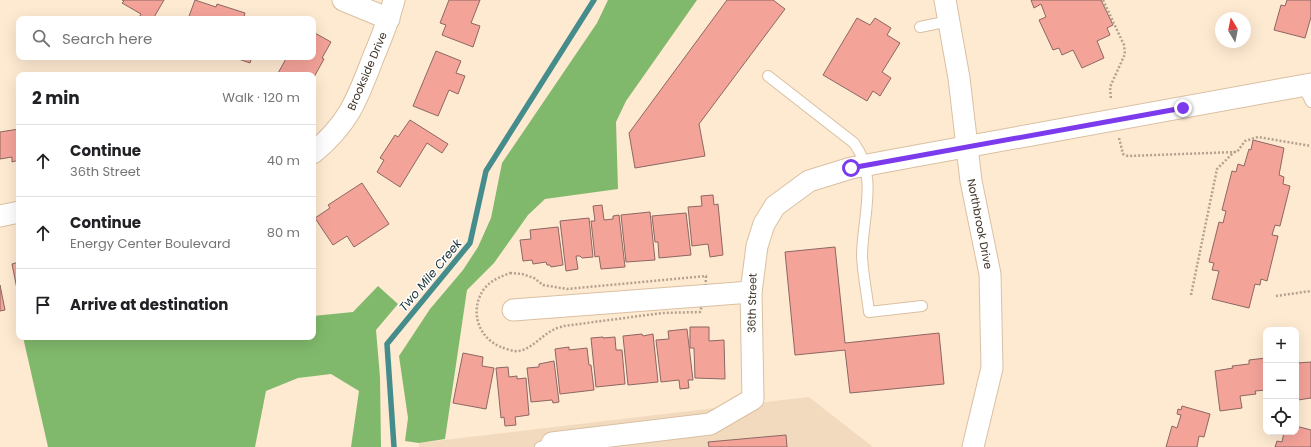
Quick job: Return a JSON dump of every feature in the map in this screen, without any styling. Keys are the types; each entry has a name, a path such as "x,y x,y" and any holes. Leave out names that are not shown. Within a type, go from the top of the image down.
{"street":[{"path":"344,0 392,10"},
{"name":"Northbrook Drive","path":"945,0 959,78 971,181 990,274 992,368 973,447"},
{"name":"Brookside Drive","path":"316,150 342,125 355,105 392,10"},
{"name":"36th Street","path":"546,445 710,424 753,399 751,292 756,246 764,224 775,206 809,181 866,166 967,148 1021,136 1308,91"},
{"path":"0,216 16,213"},
{"path":"513,310 751,292"}],"lane":[{"path":"920,27 949,21"},
{"path":"768,76 854,143 862,154 866,166 868,182 862,257 869,312 922,306"}],"path":[{"path":"1191,295 1217,169 1235,152"},
{"path":"1276,296 1311,291"}],"shaded area":[{"path":"809,397 873,447 419,447 419,443"}],"green space":[{"path":"608,0 697,0 626,101 616,122 618,189 545,199 528,215 494,263 467,290 445,439 419,443 405,441 408,418 399,356 430,309 463,270 478,247 491,218 502,163 597,23"},
{"path":"378,286 398,304 376,330 380,377 381,447 351,447 359,391 331,374 298,378 266,391 255,447 48,447 24,340 316,340 316,316 353,312"}],"building":[{"path":"122,0 164,0 155,16 140,16 141,14 122,3 124,1"},
{"path":"195,0 216,7 217,4 245,13 244,16 189,16"},
{"path":"449,0 480,0 471,23 480,26 473,47 442,35 446,25 440,23"},
{"path":"727,0 773,0 785,9 699,124 705,156 635,168 629,133"},
{"path":"1031,0 1101,0 1113,25 1107,28 1110,35 1097,41 1104,58 1082,68 1073,50 1062,55 1059,48 1053,50 1039,20 1046,17 1041,4 1034,8"},
{"path":"1287,0 1311,0 1311,17 1305,38 1274,30 1281,5 1285,6"},
{"path":"857,18 870,25 875,18 891,28 887,35 900,43 882,72 891,78 880,96 873,91 867,101 823,75"},
{"path":"316,34 331,42 322,58 324,59 316,73 316,72 279,72 285,60 316,60"},
{"path":"436,51 461,61 456,73 465,76 458,94 449,90 438,116 413,106"},
{"path":"242,60 251,60 250,63"},
{"path":"410,120 448,144 442,153 427,143 400,187 377,172 384,160 380,158 395,135 398,137"},
{"path":"16,129 16,161 12,162 12,157 0,159 0,132"},
{"path":"1253,140 1284,148 1279,175 1284,177 1283,184 1290,186 1280,226 1275,225 1272,235 1278,236 1267,281 1261,279 1260,285 1255,284 1249,308 1212,299 1219,271 1212,270 1214,263 1209,262 1219,222 1223,223 1226,211 1222,210 1232,171 1236,172 1238,164 1244,166 1249,149 1251,150"},
{"path":"362,183 389,224 354,247 347,236 333,245 316,220 316,217 330,208 328,205"},
{"path":"713,195 714,205 718,204 723,255 710,257 708,244 692,246 688,207 702,206 701,196"},
{"path":"602,205 604,220 613,219 613,216 619,215 625,267 601,269 599,256 595,257 591,221 595,221 593,206"},
{"path":"650,212 655,260 626,262 621,215"},
{"path":"686,213 691,255 659,258 658,242 655,242 652,216"},
{"path":"589,218 593,257 582,258 580,256 576,256 578,269 566,271 560,221"},
{"path":"558,227 563,265 551,267 550,265 547,265 546,262 533,264 532,260 523,261 520,240 531,239 530,230"},
{"path":"835,247 845,343 939,333 944,384 850,393 845,350 795,355 785,252"},
{"path":"16,263 16,284 12,264"},
{"path":"0,285 5,310 0,311"},
{"path":"690,327 709,327 709,341 724,340 725,379 695,378 694,348 690,348"},
{"path":"687,329 693,380 688,380 689,388 680,389 679,380 661,382 656,340 669,339 668,331"},
{"path":"642,334 643,336 653,334 658,382 628,385 623,336"},
{"path":"615,337 616,350 622,350 625,384 596,387 591,338"},
{"path":"569,347 569,350 587,348 594,390 560,394 555,349"},
{"path":"463,353 483,357 482,366 494,368 486,409 453,403"},
{"path":"1263,358 1263,390 1255,391 1256,394 1240,396 1242,408 1220,411 1215,371 1233,368 1232,366 1249,364 1249,360"},
{"path":"554,361 559,402 553,403 552,400 531,402 527,368 539,367 539,364"},
{"path":"1311,362 1311,398 1299,400 1299,363"},
{"path":"508,367 509,377 517,376 517,379 526,378 529,415 515,417 516,425 505,426 504,417 501,418 496,368"},
{"path":"1182,406 1210,414 1204,437 1199,436 1197,447 1166,447 1172,426 1177,428 1181,415 1177,414 1178,409 1181,410"},
{"path":"1299,427 1311,430 1311,447 1275,447 1277,441 1282,442 1283,435 1299,435"},
{"path":"786,435 787,447 709,447 708,442"}],"waterway":[{"name":"Two Mile Creek","path":"394,447 387,344 470,243 486,171 594,0"}],"route":[{"path":"851,168 967,148 1021,136 1183,108"}]}
